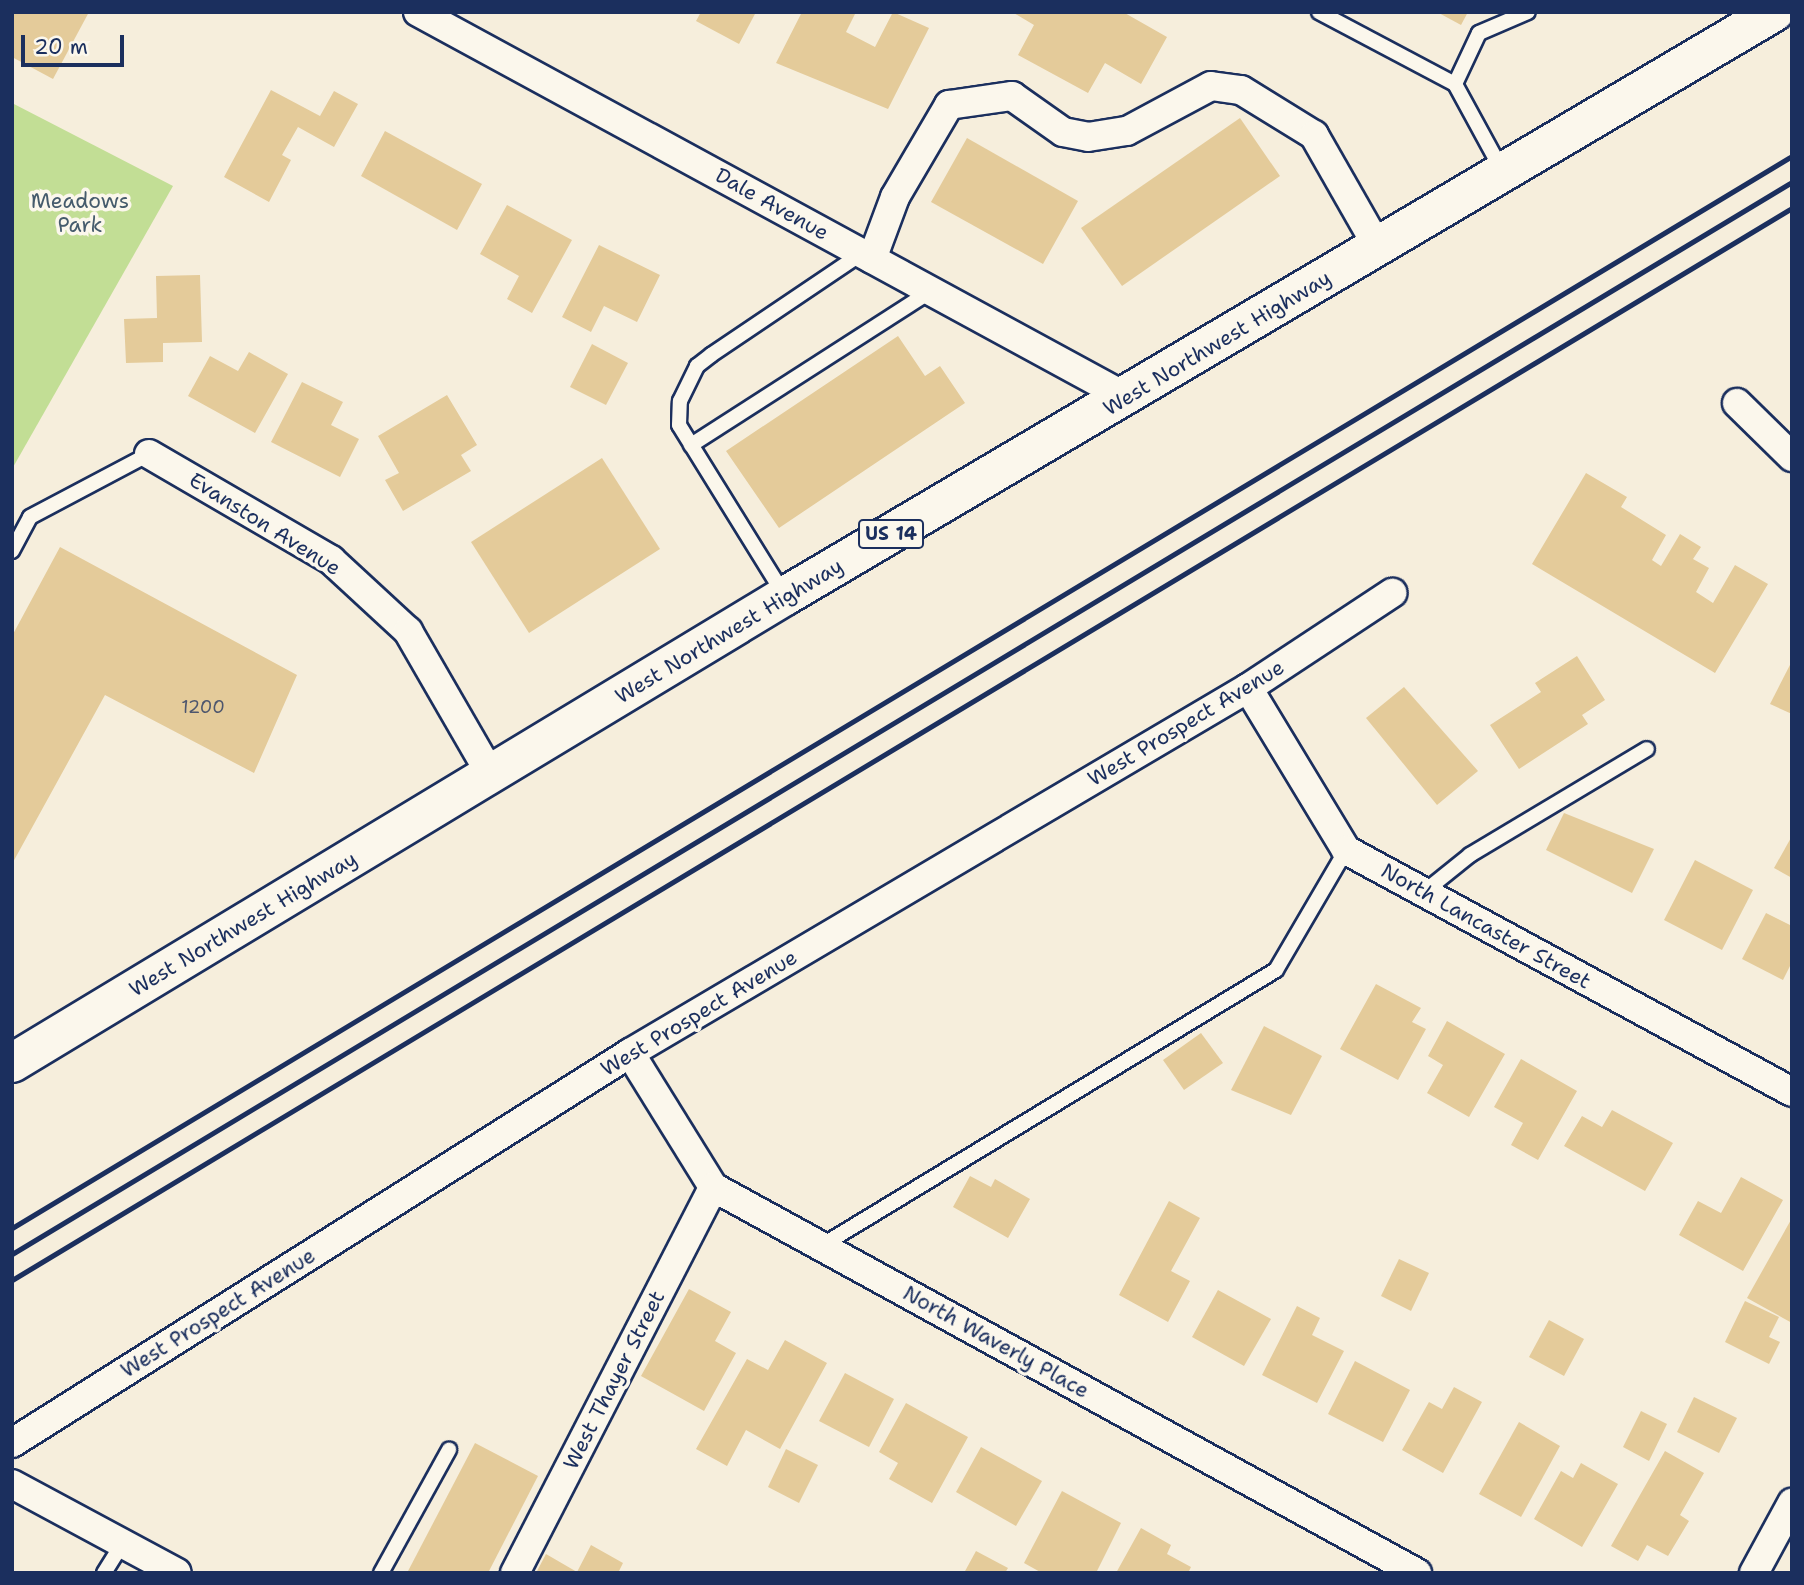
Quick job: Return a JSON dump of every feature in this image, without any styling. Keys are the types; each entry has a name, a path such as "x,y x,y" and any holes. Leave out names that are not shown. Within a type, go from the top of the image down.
{"main road":[{"name":"West Northwest Highway","path":"12,1063 785,596 1504,173 1749,19"}],"street":[{"name":"Dale Avenue","path":"418,12 1126,397"},
{"path":"867,256 895,197 949,105 1012,96 1063,132 1088,137 1127,131 1211,86 1241,90 1314,135 1378,247"},
{"path":"1737,403 1792,457"},
{"name":"Evanston Avenue","path":"149,454 331,560 408,631 491,775"},
{"name":"West Prospect Avenue","path":"12,1443 630,1053 1248,688 1392,593"},
{"path":"1248,688 1346,850"},
{"name":"North Lancaster Street","path":"1346,850 1792,1092"},
{"name":"North Waverly Place","path":"630,1053 713,1187 1417,1573"},
{"name":"West Thayer Street","path":"515,1573 713,1187"},
{"path":"12,1484 177,1573"},
{"path":"1754,1573 1792,1503"}],"lane":[{"path":"1319,12 1455,84 1504,173"},
{"path":"1455,84 1479,33 1528,12"},
{"path":"785,596 679,425 680,401 697,366 867,256"},
{"path":"691,445 931,292"},
{"path":"12,551 30,517 149,454"},
{"path":"1424,892 1470,855 1647,749"},
{"path":"821,1246 1276,970 1346,850"},
{"path":"382,1573 449,1450"},
{"path":"104,1573 122,1544"}],"green space":[{"name":"Meadows Park","path":"12,103 173,186 12,469"}],"building":[{"path":"12,12 89,12 53,79 12,57"},
{"path":"701,12 756,12 739,44 696,21"},
{"path":"802,12 856,12 846,32 875,47 893,12 929,28 888,109 776,63"},
{"path":"1012,12 1123,12 1167,37 1141,84 1105,63 1088,93 1018,55 1034,25"},
{"path":"1437,12 1468,12 1461,25"},
{"path":"271,90 320,116 334,91 358,104 334,147 298,127 282,155 291,160 269,202 224,177"},
{"path":"1240,118 1280,176 1122,286 1081,228"},
{"path":"385,131 482,184 457,230 361,176"},
{"path":"967,138 1078,201 1043,264 931,202"},
{"path":"507,205 572,240 532,313 507,299 519,276 480,254"},
{"path":"599,245 660,275 637,322 604,306 591,332 562,317"},
{"path":"200,275 202,342 163,343 163,362 126,363 124,319 157,318 156,276"},
{"path":"898,336 925,376 940,366 965,403 779,528 726,451"},
{"path":"592,344 628,363 606,405 570,387"},
{"path":"249,352 288,374 255,433 188,396 210,356 238,371"},
{"path":"302,382 343,402 331,425 359,439 340,477 271,442"},
{"path":"447,395 477,445 461,455 471,471 403,511 385,480 399,473 378,436"},
{"path":"602,458 660,549 529,633 471,542"},
{"path":"1586,473 1627,497 1621,507 1666,535 1652,560 1661,566 1680,534 1701,547 1693,559 1709,568 1696,592 1713,603 1735,565 1768,584 1715,673 1532,564"},
{"path":"60,547 297,675 254,773 105,695 12,864 12,636"},
{"path":"1577,656 1605,700 1582,715 1588,724 1519,769 1490,725 1541,692 1535,683"},
{"path":"1792,661 1792,714 1770,704"},
{"path":"1404,687 1478,771 1437,805 1366,718"},
{"path":"1564,813 1654,849 1632,893 1546,850"},
{"path":"1792,836 1792,878 1774,868"},
{"path":"1695,860 1753,890 1722,950 1664,920"},
{"path":"1766,913 1792,926 1792,962 1783,980 1742,959"},
{"path":"1376,984 1421,1008 1412,1022 1426,1029 1398,1080 1340,1049"},
{"path":"1447,1021 1505,1054 1469,1117 1427,1093 1443,1065 1428,1056"},
{"path":"1264,1026 1322,1056 1291,1115 1231,1090"},
{"path":"1201,1033 1223,1063 1184,1090 1163,1060"},
{"path":"1521,1059 1577,1091 1538,1160 1511,1145 1523,1123 1494,1107"},
{"path":"1612,1110 1673,1143 1645,1191 1564,1146 1582,1116 1602,1127"},
{"path":"970,1176 991,1187 995,1179 1030,1199 1008,1238 953,1207"},
{"path":"1741,1177 1783,1200 1743,1271 1679,1235 1698,1201 1721,1213"},
{"path":"1169,1201 1200,1218 1171,1271 1190,1281 1168,1322 1119,1295"},
{"path":"1792,1218 1792,1323 1747,1298"},
{"path":"1399,1259 1429,1273 1411,1311 1381,1296"},
{"path":"689,1289 731,1312 715,1341 736,1353 704,1411 641,1376"},
{"path":"1218,1290 1271,1319 1244,1366 1192,1337"},
{"path":"1745,1301 1779,1317 1769,1337 1780,1342 1769,1364 1725,1342"},
{"path":"1297,1306 1320,1318 1312,1335 1344,1351 1317,1403 1262,1375"},
{"path":"1549,1320 1584,1339 1564,1376 1529,1357"},
{"path":"785,1340 827,1363 780,1449 746,1430 727,1466 696,1449 747,1359 768,1370"},
{"path":"1355,1361 1410,1390 1383,1442 1328,1414"},
{"path":"845,1373 894,1399 869,1447 819,1421"},
{"path":"1454,1387 1482,1402 1443,1473 1402,1450 1429,1402 1442,1409"},
{"path":"1694,1397 1737,1418 1719,1453 1677,1432"},
{"path":"906,1403 968,1437 932,1503 889,1479 898,1463 879,1452"},
{"path":"1641,1411 1667,1424 1649,1461 1623,1447"},
{"path":"1519,1422 1560,1446 1521,1517 1479,1494"},
{"path":"475,1443 538,1476 488,1573 407,1573"},
{"path":"981,1447 1042,1481 1016,1526 956,1492"},
{"path":"786,1449 818,1465 799,1503 768,1487"},
{"path":"1665,1451 1704,1473 1680,1515 1689,1521 1668,1556 1647,1545 1638,1561 1611,1546"},
{"path":"1581,1463 1618,1484 1582,1547 1534,1519 1561,1471 1573,1478"},
{"path":"1062,1491 1121,1523 1096,1573 1042,1573 1024,1563"},
{"path":"1141,1528 1171,1545 1167,1554 1191,1567 1188,1573 1116,1573"},
{"path":"591,1545 623,1563 618,1573 536,1573 546,1554 577,1572"},
{"path":"976,1551 1008,1568 1005,1573 964,1573"}],"railway":[{"path":"12,1228 1792,156"},
{"path":"12,1254 1792,182"},
{"path":"12,1280 1792,208"}]}
